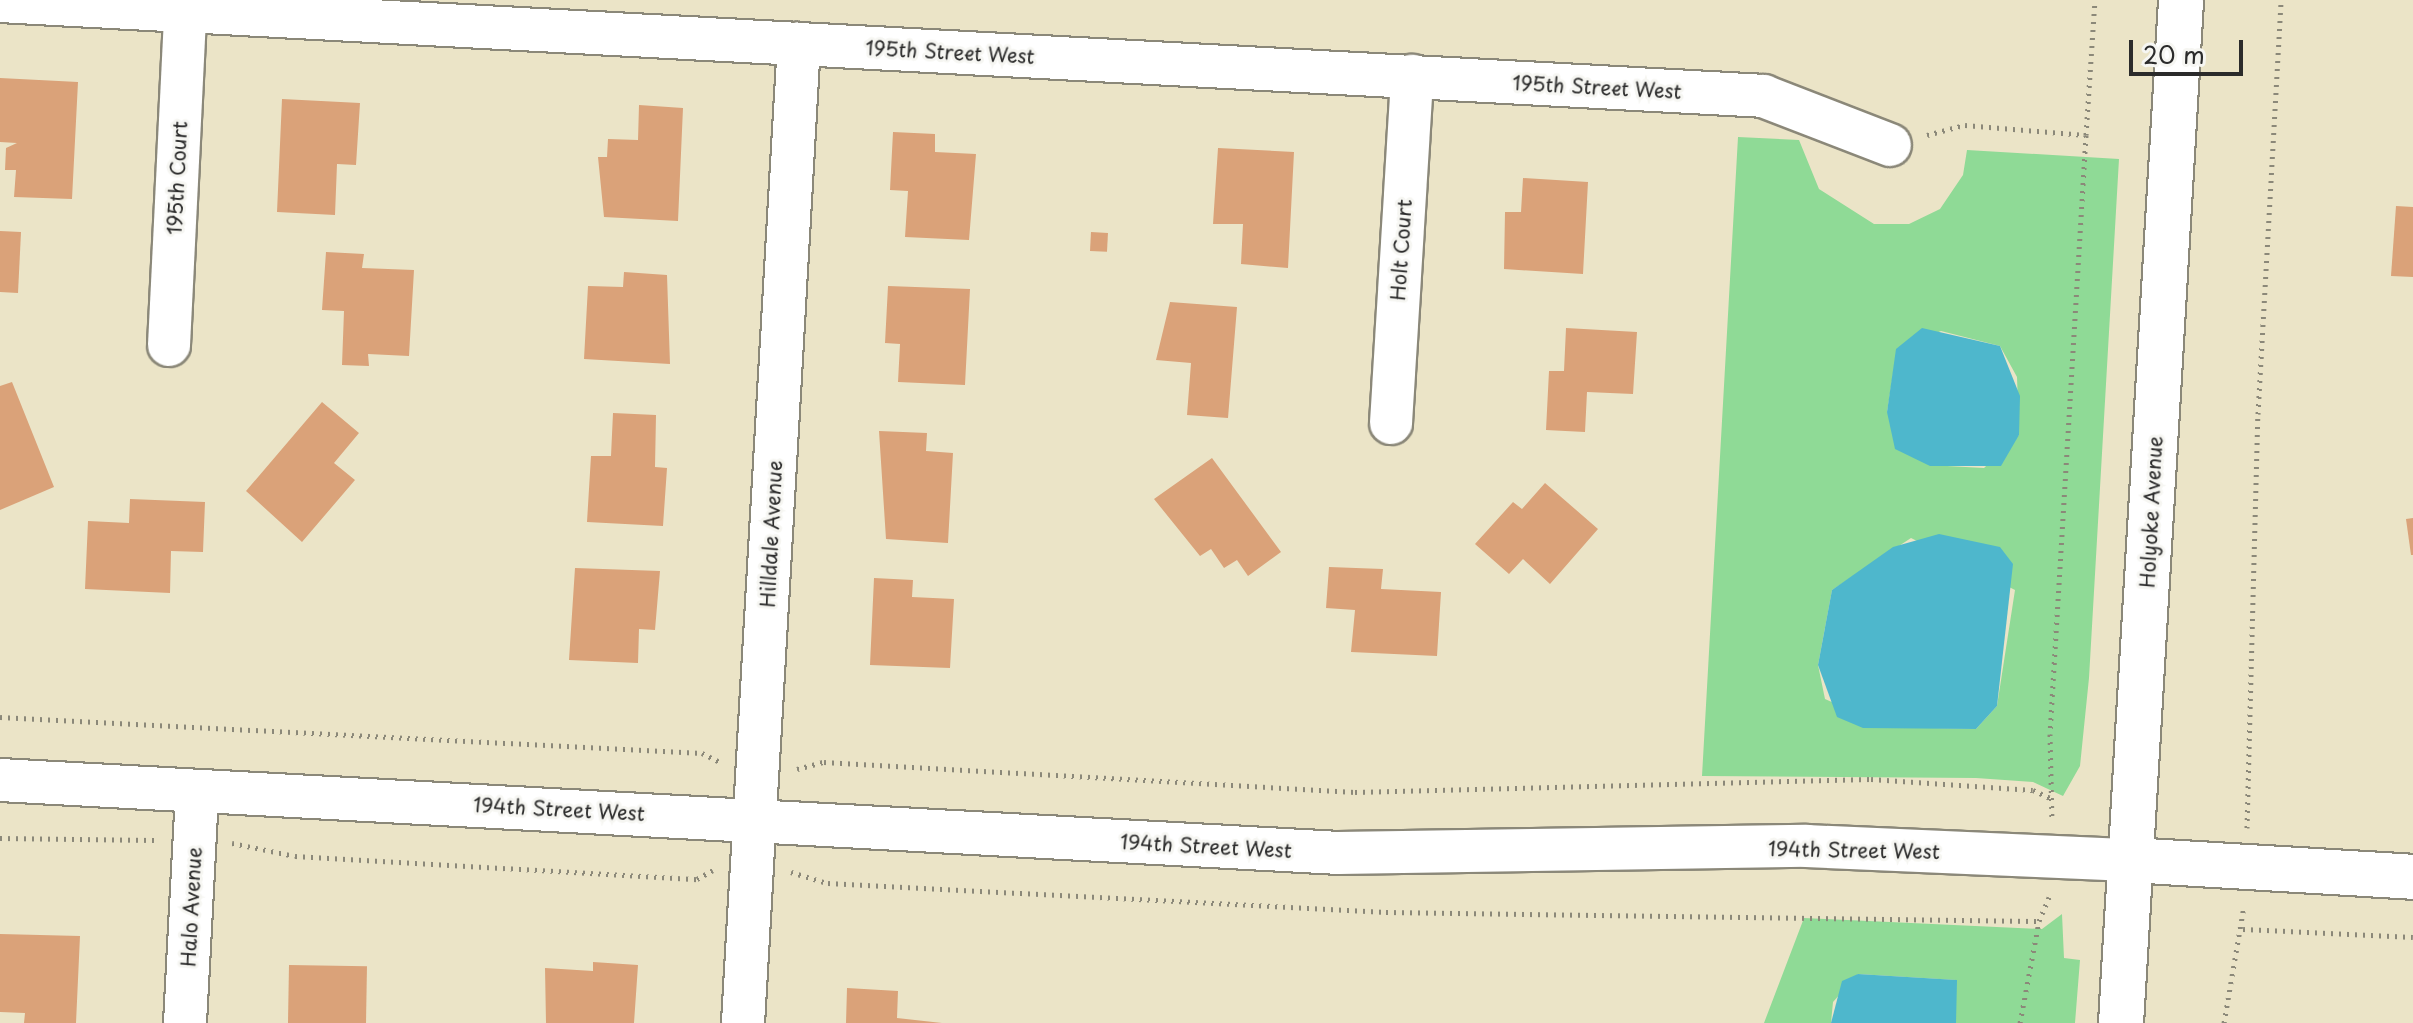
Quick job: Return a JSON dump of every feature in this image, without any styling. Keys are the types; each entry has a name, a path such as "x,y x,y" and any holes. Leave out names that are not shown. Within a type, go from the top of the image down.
{"street":[{"name":"Holyoke Avenue","path":"2121,1023 2181,0"},
{"name":"195th Street West","path":"0,1 1763,96 1890,145"},
{"name":"195th Court","path":"169,345 185,12"},
{"name":"Hilldale Avenue","path":"743,1023 799,44"},
{"name":"Holt Court","path":"1391,423 1412,76"},
{"name":"194th Street West","path":"0,780 1338,853 1806,846 2130,860 2413,877"},
{"name":"Halo Avenue","path":"185,1023 197,791"}],"path":[{"path":"0,717 702,753 717,762 803,769 824,762 1355,792 1871,779 2033,790 2052,799 2095,0"},
{"path":"2224,1023 2243,929 2258,414 2281,0"},
{"path":"1890,145 1965,125 2086,135"},
{"path":"0,838 195,840 295,856 666,877 752,871 828,883 1245,908 2039,921"},
{"path":"2020,1023 2039,921 2049,910"},
{"path":"2243,929 2413,937"}],"green space":[{"path":"1738,137 1799,140 1819,189 1874,224 1909,224 1940,209 1963,175 1967,150 2119,159 2089,678 2080,766 2063,796 2033,782 1976,778 1702,776","holes":["1941,331 2000,346 2017,377 2019,435 1984,468 1947,466 1887,412 1897,349","1911,538 2015,590 1997,706 1976,729 1888,727 1825,699 1818,665 1832,590"]},
{"path":"2062,914 2064,958 2080,960 2075,1023 1956,1023 1956,980 1858,974 1833,1002 1831,1023 1764,1023 1804,918 2042,929"}],"water":[{"path":"1922,328 2000,346 2020,396 2019,435 2001,466 1930,466 1895,449 1887,412 1896,349"},
{"path":"1939,534 2000,547 2013,564 1997,706 1976,729 1863,728 1837,717 1818,665 1832,590 1893,547"},
{"path":"1858,974 1957,980 1956,1023 1831,1023 1842,981"}],"building":[{"path":"0,78 78,82 72,199 14,197 16,170 5,170 6,148 17,143 0,142"},
{"path":"282,99 360,103 356,165 337,164 335,215 277,212"},
{"path":"639,105 683,108 678,221 604,217 598,157 607,157 608,139 638,140"},
{"path":"893,132 935,134 935,152 976,154 969,240 905,237 908,191 890,190"},
{"path":"1218,148 1294,152 1288,268 1241,264 1243,224 1213,224"},
{"path":"1523,178 1588,182 1583,274 1504,269 1505,212 1521,212"},
{"path":"2396,206 2413,207 2413,277 2391,276"},
{"path":"0,231 21,232 18,293 0,292"},
{"path":"1091,232 1108,233 1107,252 1090,251"},
{"path":"326,252 364,254 362,268 414,270 409,356 368,354 369,366 342,365 344,311 322,310"},
{"path":"624,272 667,275 670,364 584,359 588,286 623,287"},
{"path":"888,286 970,289 965,385 898,382 900,344 885,343"},
{"path":"1170,302 1237,307 1228,418 1187,415 1191,363 1156,360"},
{"path":"1566,328 1637,332 1633,394 1587,392 1585,432 1546,430 1549,371 1564,371"},
{"path":"12,382 54,487 0,510 0,386"},
{"path":"322,402 359,433 334,463 355,480 302,542 246,491"},
{"path":"613,413 656,415 655,467 667,468 663,526 587,522 591,456 611,456"},
{"path":"879,431 927,433 926,451 953,453 948,543 886,539"},
{"path":"1212,458 1281,552 1248,576 1237,560 1224,568 1211,549 1200,556 1154,499"},
{"path":"1545,483 1598,529 1550,584 1523,559 1509,574 1475,544 1513,502 1522,509"},
{"path":"130,499 205,502 203,552 171,551 170,593 85,589 88,521 129,523"},
{"path":"2413,518 2413,555 2411,555 2406,519"},
{"path":"1329,567 1383,569 1381,589 1441,592 1437,656 1351,652 1355,610 1326,608"},
{"path":"575,568 660,571 655,630 639,629 638,663 569,660"},
{"path":"874,578 913,580 912,597 954,599 950,668 870,665"},
{"path":"0,934 80,936 76,1023 24,1023 25,1013 0,1012"},
{"path":"593,962 638,965 634,1023 546,1023 545,968 593,971"},
{"path":"289,965 367,966 366,1023 288,1023"},
{"path":"847,988 898,991 897,1018 942,1023 846,1023"}]}
